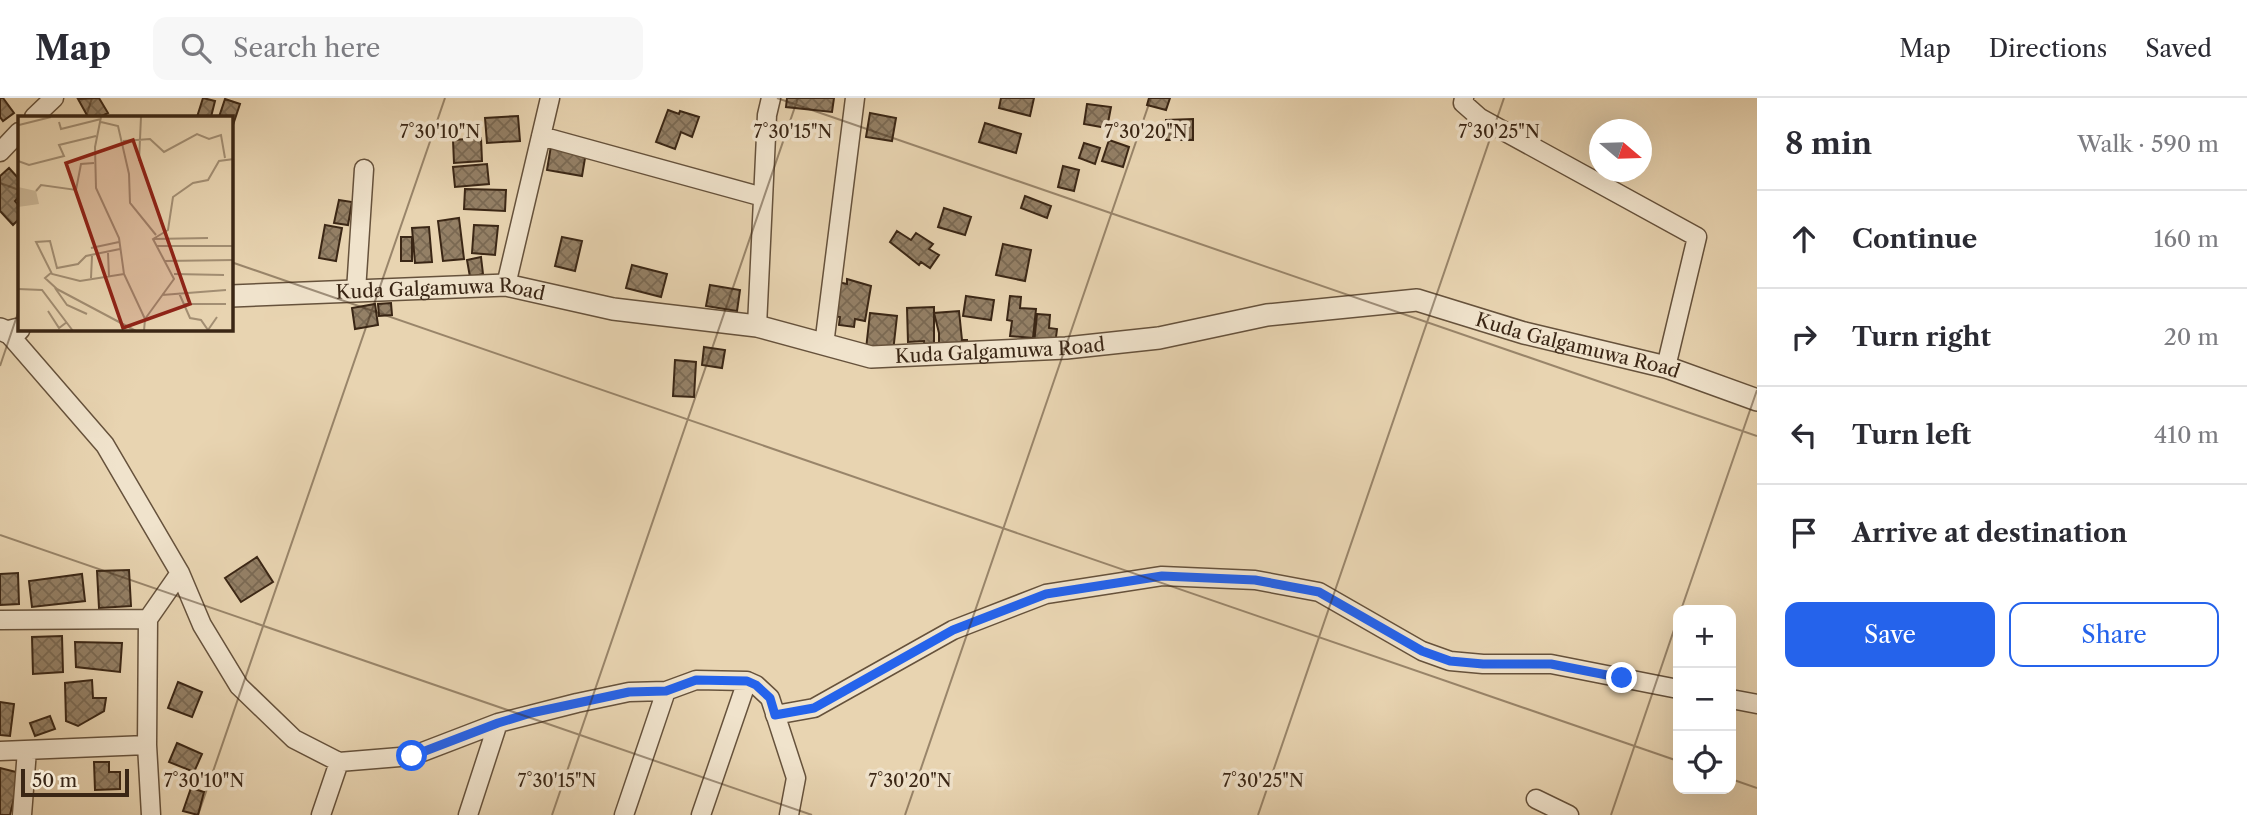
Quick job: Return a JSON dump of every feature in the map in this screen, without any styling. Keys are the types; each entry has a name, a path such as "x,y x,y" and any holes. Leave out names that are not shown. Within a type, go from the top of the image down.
{"street":[{"path":"35,116 54,98"},
{"path":"506,285 550,98"},
{"path":"757,326 767,115 771,98"},
{"path":"824,345 855,98"},
{"path":"1464,98 1463,103 1479,118 1697,237 1667,368"},
{"path":"0,152 18,133"},
{"path":"541,135 763,197"},
{"path":"356,291 364,169"},
{"name":"Kuda Galgamuwa Road","path":"233,296 506,285 613,309 757,326 871,357 1066,348 1160,338 1267,315 1417,300 1524,333 1667,368 1757,400"},
{"path":"9,330 105,445 180,573 202,625 239,687 294,739 339,762 412,756 498,723 629,692 666,691 696,680 747,681 756,685 770,698 796,778 789,815"},
{"path":"151,815 147,745 148,619 180,573"},
{"path":"775,715 814,708 953,630 1046,594 1162,576 1255,580 1319,592 1422,651 1450,661 1551,664 1673,688"},
{"path":"0,620 148,619"},
{"path":"701,815 747,681"},
{"path":"624,815 666,691"},
{"path":"1736,700 1757,704"},
{"path":"468,815 498,723"},
{"path":"0,751 147,745"},
{"path":"22,815 27,750"},
{"path":"321,815 339,762"},
{"path":"1536,799 1569,815"}],"building":[{"path":"0,98 3,98 14,113 3,121 0,117"},
{"path":"99,98 108,113 102,116 87,116 78,99"},
{"path":"203,98 215,101 211,116 197,116"},
{"path":"787,98 834,98 832,112 786,107"},
{"path":"1001,98 1034,98 1030,116 999,108"},
{"path":"1149,98 1170,98 1166,110 1147,105"},
{"path":"225,99 240,104 233,125 233,116 219,116"},
{"path":"1087,104 1111,107 1107,128 1084,124"},
{"path":"668,110 699,117 692,137 681,132 675,149 656,142"},
{"path":"870,113 896,118 892,141 866,137"},
{"path":"518,116 520,141 487,143 485,118"},
{"path":"1193,119 1193,140 1166,140 1166,120"},
{"path":"985,123 1021,134 1016,153 979,142"},
{"path":"481,138 482,161 454,163 453,140"},
{"path":"1109,140 1129,147 1123,167 1102,161"},
{"path":"1084,143 1100,148 1095,164 1079,158"},
{"path":"551,146 586,152 582,176 547,170"},
{"path":"487,164 489,184 455,187 453,167"},
{"path":"1063,166 1079,170 1074,191 1058,187"},
{"path":"9,168 18,178 18,198 15,201 18,205 18,220 13,225 0,211 0,176"},
{"path":"465,189 506,190 505,211 464,209"},
{"path":"1025,196 1051,206 1047,218 1021,208"},
{"path":"339,200 352,202 348,225 334,223"},
{"path":"944,208 971,217 965,235 938,227"},
{"path":"459,218 464,259 443,261 438,221"},
{"path":"325,225 342,228 336,261 319,258"},
{"path":"474,225 498,226 495,255 472,253"},
{"path":"429,227 432,262 415,263 412,228"},
{"path":"897,231 911,240 916,233 933,244 929,249 939,255 930,268 921,262 919,265 890,242"},
{"path":"401,237 412,237 412,261 401,261"},
{"path":"562,237 582,241 575,271 555,266"},
{"path":"1003,244 1031,250 1025,281 996,275"},
{"path":"481,257 483,274 470,277 467,260"},
{"path":"632,265 667,274 661,297 626,288"},
{"path":"847,279 871,286 865,321 855,319 854,327 839,325 840,317 833,316 838,282 847,284"},
{"path":"710,285 740,290 737,311 706,306"},
{"path":"966,296 994,300 991,320 963,316"},
{"path":"1010,296 1021,297 1020,308 1036,309 1033,338 1010,336 1012,321 1007,320"},
{"path":"391,303 392,315 379,316 378,304"},
{"path":"375,304 378,325 355,329 352,308"},
{"path":"934,307 934,353 925,354 924,341 908,342 907,308"},
{"path":"959,311 962,340 967,340 967,349 939,350 939,333 934,313"},
{"path":"870,313 897,316 893,352 866,349"},
{"path":"1037,314 1050,315 1049,328 1057,329 1055,345 1034,344"},
{"path":"704,347 725,350 722,368 702,365"},
{"path":"675,360 696,362 694,397 673,396"},
{"path":"257,557 273,582 241,602 225,578"},
{"path":"129,570 131,606 99,608 97,571"},
{"path":"18,573 19,604 0,605 0,574"},
{"path":"82,574 85,601 32,607 29,581"},
{"path":"62,636 63,672 33,674 32,637"},
{"path":"75,642 122,643 120,672 76,667"},
{"path":"92,680 93,698 106,698 104,711 78,726 66,721 65,683"},
{"path":"178,682 202,692 192,717 168,708"},
{"path":"0,702 14,704 10,736 0,735"},
{"path":"50,716 55,729 35,736 30,723"},
{"path":"177,743 202,754 194,772 169,762"},
{"path":"94,762 109,762 109,772 120,772 120,789 95,790"},
{"path":"0,768 20,773 10,815 0,815"},
{"path":"191,788 204,792 198,815 183,811"}],"route":[{"path":"412,756 531,713 629,692 666,691 696,680 747,681 756,685 770,698 775,715 814,708 953,630 1005,609 1046,594 1162,576 1255,580 1319,592 1422,651 1450,661 1551,664 1622,678"}]}
